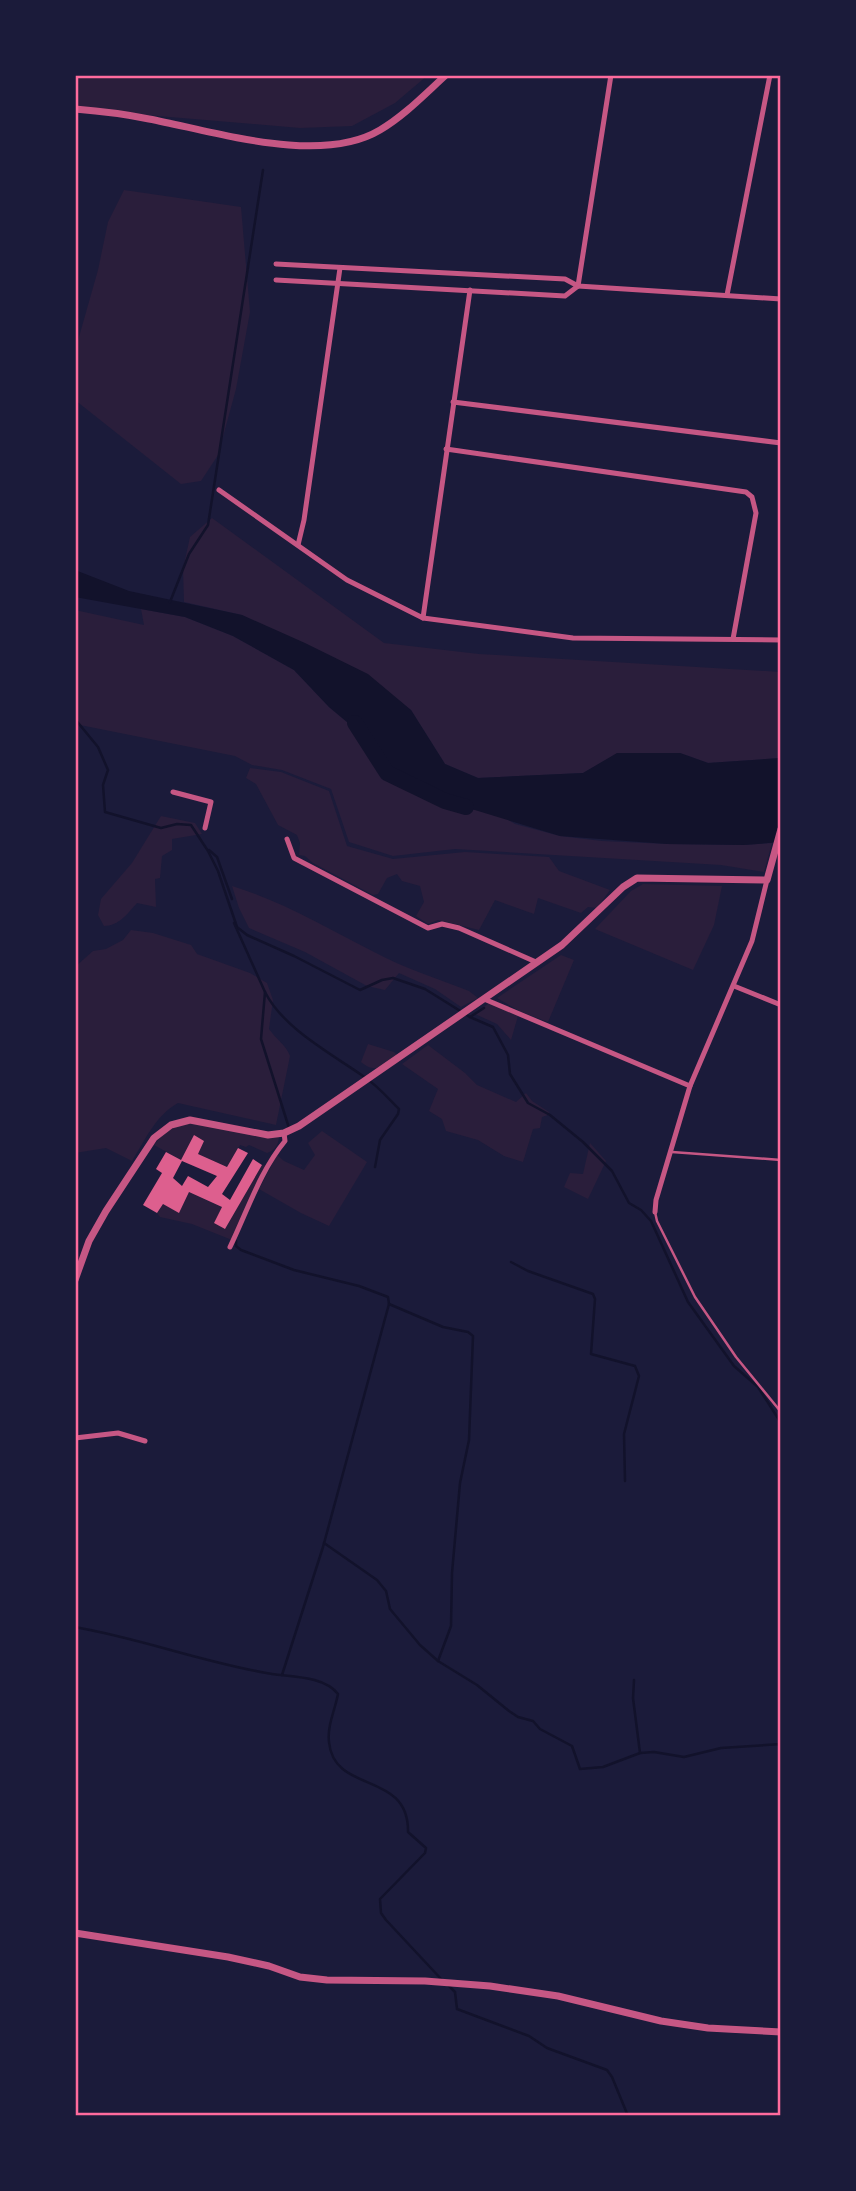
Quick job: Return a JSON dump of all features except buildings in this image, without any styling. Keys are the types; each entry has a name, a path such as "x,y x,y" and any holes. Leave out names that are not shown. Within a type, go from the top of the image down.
{"street":[{"path":"75,109 149,119 262,142 324,145 378,132 446,75"},
{"path":"276,280 565,296 578,286 611,75"},
{"path":"727,295 770,75"},
{"path":"276,264 565,279 578,286 781,299"},
{"path":"298,545 340,268"},
{"path":"423,618 470,290"},
{"path":"453,402 781,443"},
{"path":"446,449 746,492 752,497 756,513 733,639"},
{"path":"219,490 347,580 423,618 573,638 781,640"},
{"path":"173,792 211,802 205,828"},
{"path":"655,1212 690,1086 752,941 781,829"},
{"path":"287,839 294,858 428,928 442,924 459,928 536,962"},
{"path":"75,1280 89,1241 106,1211 154,1138 171,1125 190,1120 268,1135 284,1133 327,1108 562,945 623,887 637,878 767,880"},
{"path":"734,986 781,1005"},
{"path":"484,999 690,1086"},
{"path":"230,1247 277,1150 285,1141 284,1133"},
{"path":"75,1438 118,1433 145,1441"},
{"path":"75,1933 228,1957 269,1966 299,1977 490,1986 558,1996 661,2021 708,2028 781,2032"}],"lane":[{"path":"671,1152 781,1160"},
{"path":"655,1212 695,1297 736,1357 781,1412"}],"shaded area":[{"path":"75,75 428,75 395,103 352,126 300,128 75,109"},
{"path":"124,190 241,207 250,312 236,389 218,455 201,481 181,484 75,400 75,351 98,270 108,222"},
{"path":"212,518 384,643 479,654 781,672 781,758 708,763 680,753 618,753 583,773 478,778 445,764 411,710 242,615 184,602 183,569 190,537"},
{"path":"75,570 129,591 242,615 368,674 411,710 445,764 478,778 583,773 617,753 680,753 708,763 781,758 781,842 744,845 667,844 560,836 442,800 398,775 359,732 329,707 294,670 233,636 185,617 75,597"},
{"path":"141,609 185,617 233,636 294,670 329,707 359,732 515,824 560,836 602,841 744,845 772,843 764,872 721,865 455,849 393,856 349,842 331,789 282,770 252,765 235,756 75,724 75,610 144,625"},
{"path":"250,768 281,772 329,791 347,846 393,859 465,852 549,857 559,871 610,890 597,908 588,907 581,913 538,898 534,914 495,900 479,930 438,920 428,924 416,916 424,902 420,886 402,881 397,874 387,878 378,894 373,895 299,855 300,843 297,835 278,825 256,784 246,778"},
{"path":"161,816 195,823 202,834 172,839 172,850 162,856 160,878 155,879 156,907 137,903 119,921 104,926 98,915 101,899 132,863"},
{"path":"643,884 722,886 714,925 693,970 595,929 631,891"},
{"path":"232,886 287,907 385,958 469,991 478,998 461,1007 435,989 399,973 385,990 367,986 305,952 249,928"},
{"path":"131,930 153,933 191,945 197,954 250,973 267,983 273,1000 269,1029 290,1056 276,1125 178,1103 157,1121 132,1161 106,1148 75,1153 75,967 93,951 106,949 123,940"},
{"path":"561,955 574,960 548,1022 521,1012 497,998"},
{"path":"489,1003 518,1016 511,1040 497,1024 475,1014"},
{"path":"368,1044 397,1055 379,1067 371,1068 361,1062"},
{"path":"428,1045 477,1085 516,1102 526,1093 532,1101 549,1112 542,1117 540,1128 533,1129 523,1162 504,1156 478,1140 446,1131 442,1119 429,1111 438,1089 402,1064"},
{"path":"190,1122 279,1137 279,1140 276,1147 267,1153 249,1145 240,1145 227,1167 198,1154 194,1136 181,1160 154,1145 170,1130"},
{"path":"322,1131 367,1162 329,1226 259,1189 277,1155 304,1170 315,1155 308,1143"},
{"path":"590,1143 606,1161 588,1199 564,1187 570,1173 583,1174"},
{"path":"262,1165 266,1166 232,1240 192,1224 160,1217 157,1213 163,1204 179,1212 189,1192 222,1207 214,1223 225,1229"}],"waterway":[{"path":"170,602 189,554 208,525 263,170"},
{"path":"75,719 98,747 108,770 103,785 105,812 161,828 177,824 191,825 218,871 237,927 247,935 360,990 393,978 425,989 470,1017 493,1027 508,1055 510,1074 528,1103 550,1115 612,1171 629,1203 641,1210 651,1221 688,1302 734,1366 758,1387 781,1423"},
{"path":"355,723 387,773 445,801 466,807"},
{"path":"209,850 217,857 232,899"},
{"path":"234,923 265,992 261,1039 289,1128"},
{"path":"265,992 273,1005 295,1028 368,1080 399,1109 380,1140 375,1167"},
{"path":"470,1017 484,1008"},
{"path":"236,1241 236,1246 241,1250 294,1270 359,1286 388,1297 389,1304 323,1547 282,1675"},
{"path":"511,1262 528,1271 593,1294 595,1299 591,1354 635,1366 639,1376 624,1434 625,1481"},
{"path":"389,1304 443,1327 468,1332 473,1336 469,1440 460,1483 452,1573 451,1626 438,1661 477,1685 518,1717 533,1721 540,1729 572,1746 580,1769 603,1767 640,1753 654,1752 684,1757 721,1748 781,1744"},
{"path":"324,1543 377,1580 386,1591 390,1609 420,1645 438,1661"},
{"path":"781,1546 781,1557"},
{"path":"75,1627 247,1669 307,1678 332,1688 338,1694 329,1736 334,1759 344,1770 385,1790 397,1799 405,1813 408,1832 426,1848 425,1853 380,1899 381,1913 443,1981"},
{"path":"634,1680 633,1698 640,1753"},
{"path":"448,1985 455,1992 457,2009 529,2036 547,2048 607,2070 628,2116"}]}
